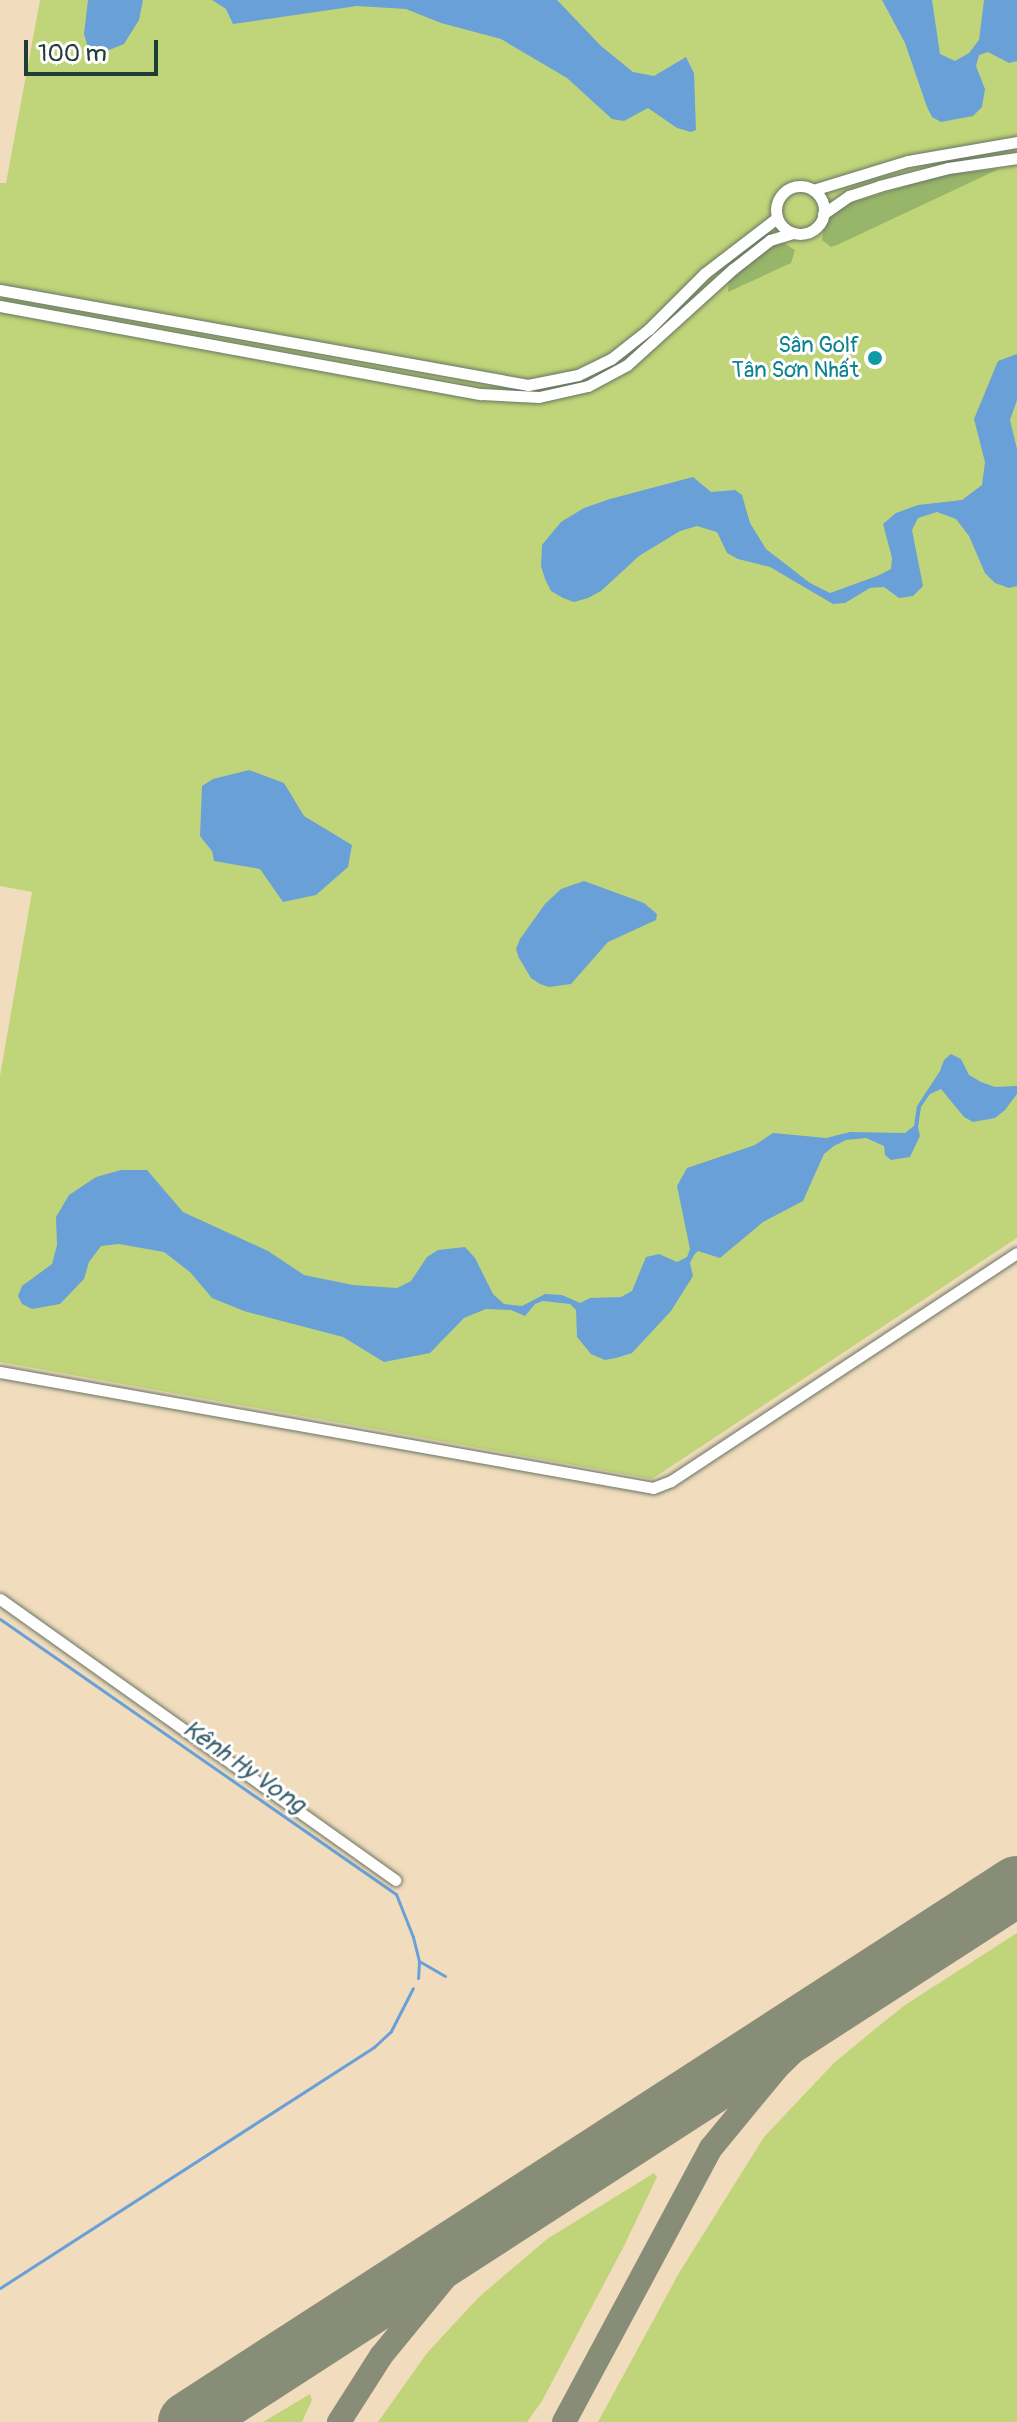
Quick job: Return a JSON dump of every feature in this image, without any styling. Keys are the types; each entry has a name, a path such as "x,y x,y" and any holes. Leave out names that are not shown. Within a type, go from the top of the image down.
{"street":[{"path":"813,190 887,166 1017,142"},
{"path":"953,152 957,167"},
{"path":"823,214 821,200 813,190 800,186 783,193 778,200 777,218 705,273 611,359 578,375 528,385 254,337 162,328 3,306 5,290 162,328 252,350 464,391 520,397 554,395 588,386 612,375 761,247 793,233 812,231 823,214 849,196 957,167 1017,158"},
{"path":"777,218 793,233"},
{"path":"675,303 686,314"},
{"path":"252,350 254,337"},
{"path":"323,363 326,349"},
{"path":"464,391 467,376"},
{"path":"552,380 554,395"},
{"path":"0,1372 653,1488 671,1481 1017,1253"},
{"path":"0,1599 395,1880"}],"green space":[{"name":"Sân Golf Tân Sơn Nhất","path":"40,0 1017,0 1017,1238 652,1479 0,1362 0,1076 32,892 0,886 0,183 6,183"},
{"path":"999,169 837,245 831,247 822,240 824,223 838,207 942,175"},
{"path":"782,242 795,250 791,263 728,292 729,277 770,245"},
{"path":"1017,1933 1017,2422 598,2422 679,2273 764,2137 834,2063 875,2029 905,2005"},
{"path":"654,2173 657,2177 624,2246 542,2401 527,2422 378,2422 427,2353 479,2297 547,2239"},
{"path":"310,2394 312,2400 302,2422 263,2422"}],"water":[{"path":"88,0 143,0 139,20 124,44 99,54 89,51 84,34"},
{"path":"212,0 557,0 601,46 633,72 654,76 686,57 694,73 696,130 691,132 677,128 648,108 624,121 612,119 567,78 501,39 441,23 406,9 357,6 233,24 226,9"},
{"path":"882,0 932,0 940,54 955,61 969,53 979,40 984,0 1017,0 1017,61 1009,63 988,52 979,55 976,66 985,89 982,107 973,116 941,122 932,117 927,107 905,43"},
{"path":"1017,354 1017,400 1010,420 1017,449 1017,586 1009,588 995,583 985,573 969,536 956,519 937,512 918,518 912,530 923,586 913,596 899,598 884,587 870,588 845,603 833,604 770,567 727,553 717,532 697,526 680,531 639,556 601,591 588,598 574,602 563,598 551,591 545,579 541,566 542,545 561,522 584,508 610,499 693,477 711,492 735,490 742,495 750,523 766,549 810,583 830,593 877,576 891,569 892,558 883,524 896,513 918,505 962,500 982,485 985,462 974,419 998,361"},
{"path":"249,770 284,783 304,816 352,845 348,867 316,895 283,902 260,869 214,861 212,851 200,836 202,786 213,779"},
{"path":"584,881 644,903 657,914 656,920 608,942 571,984 549,987 540,984 531,978 519,958 516,949 520,939 545,904 561,889"},
{"path":"951,1054 961,1059 969,1075 981,1082 995,1087 1017,1086 1017,1094 1005,1110 995,1118 973,1122 964,1117 941,1089 930,1094 921,1107 920,1136 910,1157 891,1160 885,1155 884,1146 866,1138 846,1140 834,1146 824,1154 803,1201 763,1222 720,1258 698,1251 690,1263 693,1276 671,1311 632,1353 616,1358 605,1360 591,1354 577,1337 576,1310 570,1304 543,1301 535,1304 525,1316 511,1310 486,1309 464,1318 430,1353 384,1362 343,1337 244,1311 212,1298 190,1272 164,1252 119,1244 101,1246 89,1262 84,1279 60,1304 32,1309 22,1304 18,1296 22,1286 52,1264 57,1245 56,1217 69,1195 96,1177 121,1170 147,1170 183,1212 268,1251 304,1275 353,1285 397,1288 411,1281 427,1257 438,1250 465,1247 475,1258 493,1294 504,1304 522,1306 545,1294 562,1295 580,1303 590,1298 621,1297 632,1291 646,1257 659,1254 677,1262 687,1257 690,1249 677,1186 687,1168 755,1145 773,1133 826,1138 850,1132 905,1133 914,1126 917,1106 944,1060"}],"waterway":[{"name":"Kênh Hy Vọng","path":"0,1619 396,1894 413,1937 419,1961 418,1978"},
{"path":"419,1961 445,1976"},
{"name":"Kênh Hy Vọng","path":"0,2288 374,2047 391,2031 413,1988"}],"taxiway":[{"path":"564,2422 711,2148 777,2068 855,1991"},
{"path":"339,2422 381,2356 449,2273 541,2195"}],"runway":[{"path":"188,2422 1017,1886"}],"place":[{"name":"Sân Golf Tân Sơn Nhất","path":"875,358"}]}
